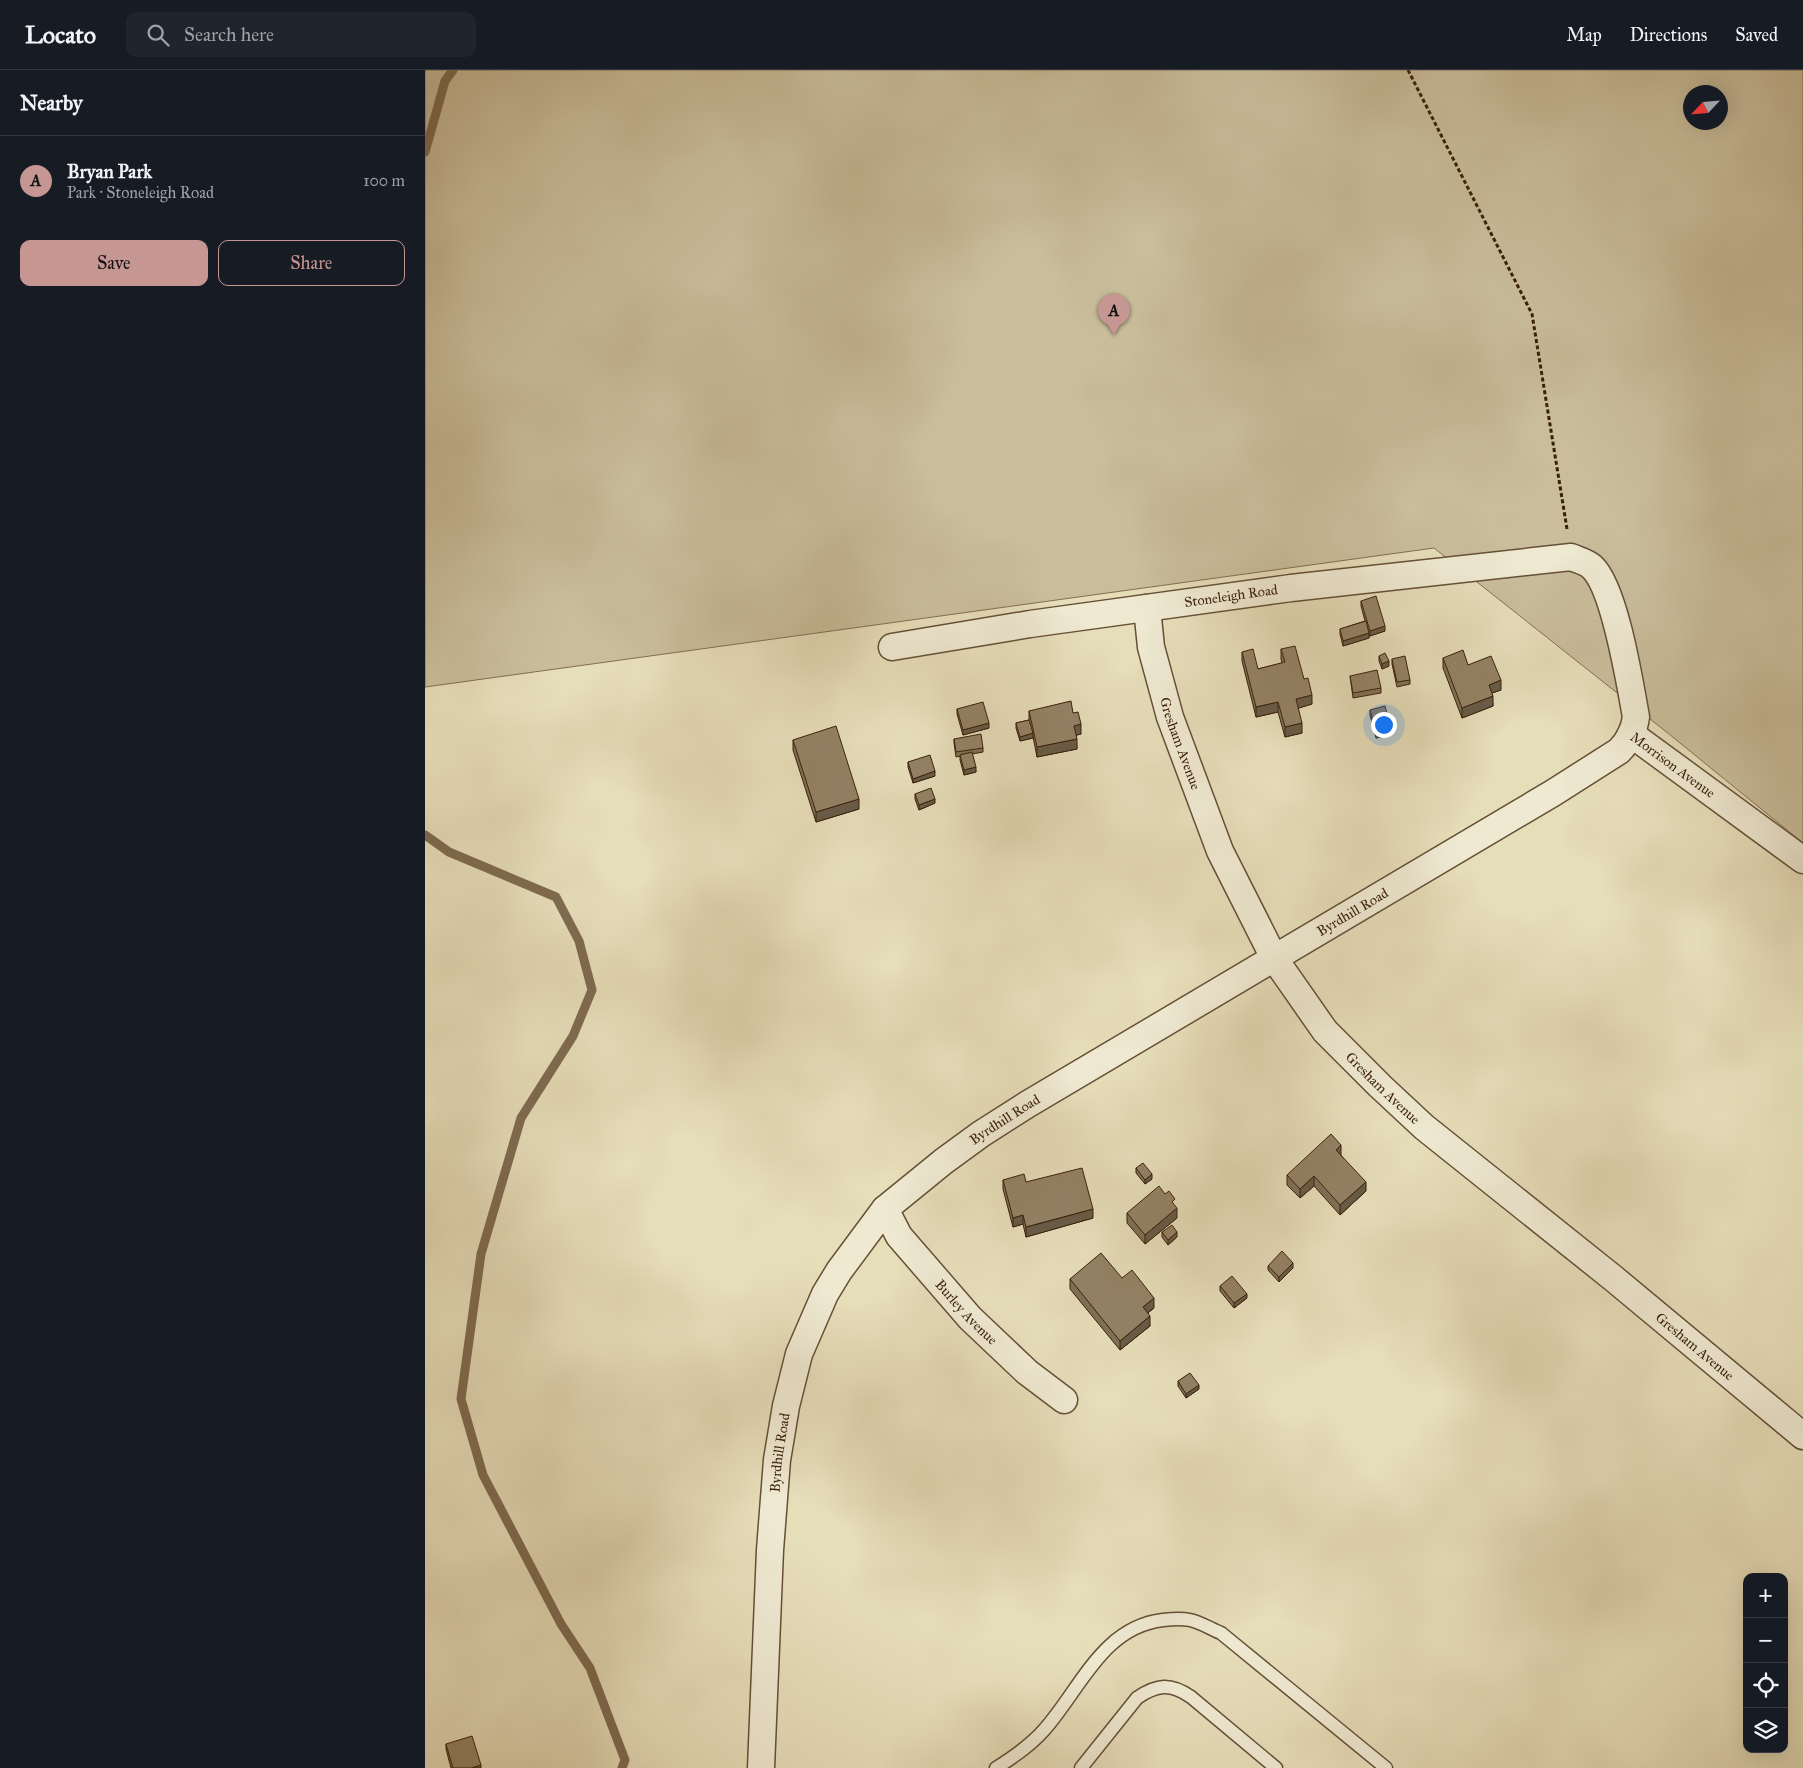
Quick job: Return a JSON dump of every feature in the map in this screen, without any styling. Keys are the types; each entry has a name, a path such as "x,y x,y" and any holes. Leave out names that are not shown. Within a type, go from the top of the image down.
{"street":[{"name":"Stoneleigh Road","path":"892,647 1030,624 1291,588 1571,556"},
{"name":"Morrison Avenue","path":"1571,556 1591,567 1604,582 1618,630 1637,717 1631,734 1803,860"},
{"name":"Gresham Avenue","path":"1147,608 1151,647 1170,717 1220,851 1274,958 1325,1030 1380,1086 1424,1127 1613,1278 1803,1436"},
{"name":"Byrdhill Road","path":"761,1768 771,1550 777,1460 785,1406 799,1354 825,1294 839,1271 885,1209 944,1161 1028,1104 1553,793 1619,751 1631,734"},
{"name":"Burley Avenue","path":"885,1209 899,1236 970,1318 1027,1372 1064,1400"}],"lane":[{"path":"996,1768 1043,1731 1101,1653 1126,1631 1153,1621 1172,1619 1189,1620 1221,1634 1386,1768"},
{"path":"1081,1768 1137,1698 1149,1690 1165,1687 1179,1689 1191,1697 1276,1768"}],"path":[{"path":"1407,70 1532,314 1571,556"}],"shaded area":[{"path":"425,70 1803,70 1803,843 1434,548 425,687"}],"building":[{"path":"1376,596 1385,626 1370,631 1361,601"},
{"path":"1366,621 1369,633 1343,641 1340,629"},
{"path":"1295,646 1304,679 1308,678 1312,695 1296,699 1302,723 1285,727 1278,702 1256,707 1242,652 1253,649 1258,669 1285,662 1281,649"},
{"path":"1463,650 1468,665 1491,656 1501,680 1489,685 1493,696 1462,708 1443,658"},
{"path":"1385,653 1389,661 1382,664 1379,656"},
{"path":"1405,656 1410,680 1397,682 1392,659"},
{"path":"1377,670 1381,688 1353,693 1350,676"},
{"path":"1071,701 1073,713 1078,712 1081,724 1074,726 1077,739 1037,747 1029,711"},
{"path":"983,702 989,723 963,730 957,709"},
{"path":"1385,706 1391,729 1376,733 1370,710"},
{"path":"1029,720 1033,733 1020,737 1016,723"},
{"path":"836,726 859,799 816,812 793,740"},
{"path":"981,734 983,748 956,752 954,739"},
{"path":"972,752 976,767 964,770 960,755"},
{"path":"930,755 935,771 913,779 908,762"},
{"path":"931,788 935,799 919,805 915,794"},
{"path":"1331,1134 1341,1145 1336,1150 1366,1182 1340,1205 1314,1176 1300,1189 1287,1175"},
{"path":"1143,1163 1152,1174 1145,1180 1136,1168"},
{"path":"1082,1168 1093,1209 1026,1227 1023,1215 1013,1218 1003,1180 1024,1174 1026,1182"},
{"path":"1159,1186 1165,1194 1169,1191 1175,1199 1172,1202 1177,1208 1145,1235 1127,1213"},
{"path":"1172,1225 1177,1232 1168,1240 1162,1232"},
{"path":"1282,1251 1293,1263 1279,1277 1268,1266"},
{"path":"1101,1253 1122,1278 1132,1270 1154,1298 1143,1307 1150,1316 1120,1341 1070,1279"},
{"path":"1232,1276 1247,1294 1234,1303 1220,1286"},
{"path":"1190,1373 1199,1385 1186,1394 1178,1381"},
{"path":"472,1736 481,1765 471,1768 453,1768 446,1744"}],"waterway":[{"path":"425,152 445,81 453,70"},
{"path":"425,835 449,852 556,897 579,941 592,990 573,1036 521,1118 481,1254 461,1399 483,1475 561,1624 590,1668 625,1760 622,1768"}],"place":[{"name":"Bryan Park","path":"1114,335"}]}
